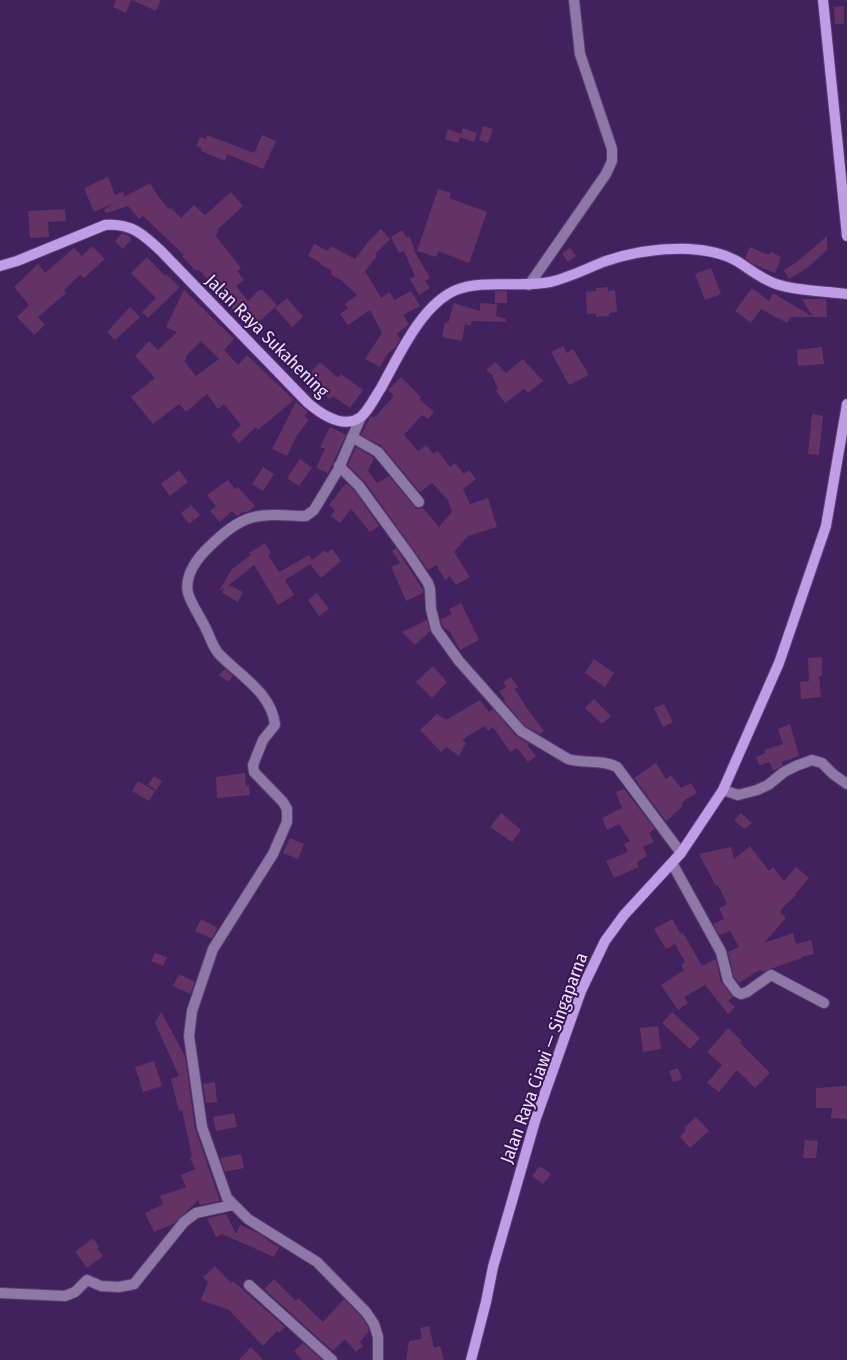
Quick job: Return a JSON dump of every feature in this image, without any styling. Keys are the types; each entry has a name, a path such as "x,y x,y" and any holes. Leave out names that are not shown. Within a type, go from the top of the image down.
{"main road":[{"path":"823,0 847,236"},
{"name":"Jalan Raya Sukahening","path":"0,266 17,261 105,225 118,224 129,227 148,239 161,251 320,413 330,419 342,421 361,417"},
{"path":"361,417 371,405 406,343 426,314 443,297 456,290 470,286 528,285 550,282 620,257 690,249 712,252 731,258 775,284 847,294"},
{"name":"Jalan Raya Ciawi — Singaparna","path":"471,1360 493,1267 535,1121 581,991 600,947 624,915 681,853 723,790 779,662 826,526 847,404"}],"street":[{"path":"528,285 606,174 613,156 612,148 580,54 574,0"},
{"path":"361,417 339,466 310,514 300,516 270,514 255,516 231,527 201,554 191,572 188,588 189,594 214,646 264,697 270,709 275,725 263,740 254,765 254,772 283,802 287,809 287,815 284,830 273,854 213,948 192,1011 190,1025 191,1047 202,1128 223,1190 232,1205 248,1219 317,1262 366,1312 374,1324 378,1337 378,1360"},
{"path":"352,436 378,452 419,502"},
{"path":"339,466 359,486 410,556 430,589 431,610 436,629 459,661 481,686 521,731 568,759 606,763 617,767 681,853"},
{"path":"723,790 738,795 757,790 768,785 796,766 812,760 822,763 847,784"},
{"path":"672,863 721,952 728,980 737,992 741,994 747,992 771,975 824,1003"},
{"path":"0,1293 65,1296 75,1292 88,1280 107,1287 134,1284 184,1222 196,1213 232,1205"},
{"path":"249,1285 332,1360"}],"building":[{"path":"116,0 131,0 126,13 113,7"},
{"path":"132,0 161,0 156,11"},
{"path":"844,6 844,24 835,24 834,7"},
{"path":"483,126 493,129 488,143 479,140"},
{"path":"463,128 477,133 474,142 460,137 458,143 445,139 448,129 461,134"},
{"path":"207,135 254,153 262,135 276,141 263,169 227,154 225,161 201,151 202,149 196,146 200,137 206,139"},
{"path":"108,177 115,195 123,192 124,197 150,183 169,209 171,208 181,218 194,205 205,215 231,192 243,206 217,230 219,231 215,235 241,268 237,271 244,280 236,286 248,301 259,290 263,290 277,305 256,325 242,310 237,314 200,271 196,271 182,256 184,255 143,216 139,219 128,206 106,213 104,210 114,203 94,212 84,188"},
{"path":"438,189 451,193 449,198 487,212 469,263 438,251 436,257 417,251"},
{"path":"65,209 66,221 48,222 49,237 30,238 28,211"},
{"path":"381,229 390,239 375,254 377,256 365,271 381,298 390,292 394,300 411,291 420,306 403,315 409,324 397,334 400,339 396,347 388,353 380,367 365,359 382,333 370,310 348,325 340,314 348,308 345,304 357,295 341,280 331,275 332,271 308,256 314,244 328,251 331,246 355,259"},
{"path":"402,230 407,238 409,236 415,250 413,249 430,278 425,281 430,288 419,295 410,279 415,276 404,251 399,253 391,237"},
{"path":"122,233 131,237 131,240 123,249 115,241"},
{"path":"827,236 827,250 807,268 789,279 784,270 797,262"},
{"path":"92,246 105,259 84,278 80,275 64,290 66,293 38,317 45,325 34,335 17,317 29,305 14,287 38,264 45,273 74,248 82,256"},
{"path":"750,247 769,255 771,252 781,257 775,273 753,264 745,258"},
{"path":"570,248 576,256 568,262 562,253"},
{"path":"147,257 165,276 166,274 180,287 148,318 142,312 156,298 131,273"},
{"path":"711,268 721,294 705,300 695,274"},
{"path":"608,287 608,291 615,290 617,312 609,313 609,316 596,317 596,314 587,314 586,292 596,291 596,288"},
{"path":"752,288 769,301 773,293 813,317 791,317 787,323 761,309 751,323 735,311"},
{"path":"184,290 234,339 224,350 238,365 247,355 294,400 258,430 256,427 239,443 231,435 241,425 224,404 218,409 207,394 186,412 179,404 153,424 131,397 155,378 135,356 149,341 158,350 177,332 166,327","holes":["201,341 219,359 196,376 184,361 187,359 185,357"]},
{"path":"495,291 507,291 507,303 495,303"},
{"path":"287,298 303,317 292,327 275,308"},
{"path":"802,299 826,299 827,317 813,317"},
{"path":"454,303 480,311 480,303 497,304 496,316 506,319 506,322 472,321 470,326 465,324 462,341 442,337 445,322 448,323"},
{"path":"130,307 140,317 115,340 107,332"},
{"path":"563,346 567,353 573,349 589,375 569,385 551,352"},
{"path":"822,347 824,364 798,366 797,350"},
{"path":"523,359 543,381 528,393 524,389 505,403 496,391 498,389 492,375 486,370 495,362 506,373"},
{"path":"320,362 338,378 341,374 363,390 350,408 333,396 330,399 305,379"},
{"path":"401,377 421,397 419,399 434,412 428,419 422,415 404,435 418,451 426,445 433,454 438,451 450,467 455,463 464,474 469,470 476,479 463,489 470,504 488,498 497,527 468,536 454,552 470,577 456,585 450,576 445,580 436,565 428,570 365,482 348,465 356,447 374,458 368,471 377,483 389,476 414,506 417,509 423,508 439,527 452,512 448,500 432,483 420,492 380,444 361,435 371,416 374,418 394,396 388,390"},
{"path":"296,402 308,412 304,416 309,420 297,435 287,456 272,449"},
{"path":"812,414 823,416 819,455 808,454"},
{"path":"330,427 346,435 328,473 316,468 325,449 320,447"},
{"path":"300,459 312,468 299,486 287,478"},
{"path":"263,467 274,474 263,491 252,484"},
{"path":"179,470 188,482 170,496 161,484"},
{"path":"228,480 235,489 238,487 255,506 237,516 232,511 220,522 210,511 216,506 207,495"},
{"path":"346,483 354,490 379,526 370,532 351,509 340,523 331,516 335,510 329,505"},
{"path":"191,505 200,515 189,524 181,513"},
{"path":"265,543 271,553 268,555 279,572 309,555 312,560 325,550 327,553 332,549 341,561 321,578 310,564 285,580 294,595 278,605 254,565 229,585 243,592 238,602 222,593 224,588 219,591 232,569 251,555 249,553"},
{"path":"396,548 423,590 423,593 406,601 391,567 400,563 392,551"},
{"path":"317,593 329,609 319,616 308,600"},
{"path":"461,603 479,640 460,650 450,632 442,626 441,619 452,614 449,609"},
{"path":"427,620 430,631 415,645 402,632"},
{"path":"822,657 822,676 819,676 821,697 801,699 800,682 809,681 808,658"},
{"path":"594,659 614,673 605,687 585,673"},
{"path":"433,666 447,682 432,698 416,682"},
{"path":"225,669 233,676 228,682 219,675"},
{"path":"511,677 518,687 515,689 526,707 544,731 540,734 525,726 504,701 499,691 506,687 503,682"},
{"path":"594,699 611,716 602,724 585,708"},
{"path":"480,700 489,712 493,709 516,736 529,744 527,745 536,756 528,762 517,748 510,752 493,727 488,731 484,726 462,740 466,743 459,756 446,747 441,752 420,730 437,714 446,720"},
{"path":"664,704 673,722 663,727 654,708"},
{"path":"790,724 799,756 782,762 783,765 773,771 770,762 759,765 756,757 765,753 764,750 783,744 778,729"},
{"path":"656,763 666,779 671,775 681,788 691,783 697,793 686,799 681,804 683,806 666,821 634,778"},
{"path":"245,773 246,786 249,785 250,795 217,798 216,777"},
{"path":"154,776 162,781 156,790 148,785"},
{"path":"138,781 155,791 149,801 132,791"},
{"path":"624,789 655,829 649,833 654,842 643,847 647,856 637,862 639,867 614,878 606,861 628,852 624,844 630,841 619,824 607,830 602,818 622,808 616,792"},
{"path":"501,813 521,830 512,842 490,827"},
{"path":"741,813 752,823 746,828 743,828 734,820"},
{"path":"290,838 304,844 298,859 283,853"},
{"path":"750,846 769,871 773,867 784,881 796,867 809,878 796,895 781,909 780,912 786,918 764,943 793,933 796,944 811,940 814,954 762,972 761,970 739,983 734,977 728,952 739,947 730,931 719,935 713,924 724,919 719,908 727,904 699,854 731,847 734,859"},
{"path":"201,919 216,927 217,929 212,938 195,931"},
{"path":"672,919 681,934 683,933 702,966 716,959 721,982 733,997 728,1001 735,1007 728,1014 705,985 684,997 688,1003 678,1010 661,985 684,970 681,965 685,962 675,944 666,949 654,929"},
{"path":"155,953 167,957 163,966 151,961"},
{"path":"179,974 195,982 190,994 173,986"},
{"path":"161,1012 185,1056 195,1128 220,1201 200,1205 198,1200 175,1223 154,1232 145,1213 163,1204 160,1196 186,1187 181,1175 195,1169 190,1158 192,1156 182,1110 179,1111 171,1079 179,1076 155,1023"},
{"path":"672,1012 700,1038 690,1049 662,1023"},
{"path":"658,1026 661,1049 643,1052 640,1028"},
{"path":"728,1028 770,1073 755,1088 737,1070 719,1092 707,1083 722,1065 707,1052"},
{"path":"154,1061 162,1086 143,1092 135,1067"},
{"path":"678,1068 682,1079 673,1082 669,1071"},
{"path":"215,1082 217,1102 206,1103 203,1084"},
{"path":"847,1086 847,1119 831,1118 832,1108 816,1108 816,1088"},
{"path":"234,1113 237,1127 216,1131 213,1117"},
{"path":"696,1117 709,1131 690,1148 680,1137 686,1130 684,1128"},
{"path":"805,1140 818,1141 816,1158 803,1158"},
{"path":"241,1154 244,1168 225,1172 220,1158"},
{"path":"540,1166 551,1174 543,1184 532,1176"},
{"path":"226,1214 236,1234 240,1225 258,1233 279,1247 274,1257 222,1234 216,1237 207,1218"},
{"path":"93,1238 99,1247 97,1249 103,1256 87,1268 75,1252"},
{"path":"215,1266 231,1283 233,1281 285,1327 279,1333 277,1331 263,1346 229,1310 201,1300 208,1282 203,1277"},
{"path":"274,1279 296,1301 298,1298 323,1322 344,1299 361,1316 368,1327 369,1331 360,1342 363,1346 356,1352 345,1339 333,1351 264,1289"},
{"path":"429,1326 434,1348 440,1346 444,1360 406,1360 409,1341 422,1339 420,1328"},
{"path":"303,1343 322,1360 302,1360 294,1351"},
{"path":"251,1347 263,1360 239,1360"}]}
